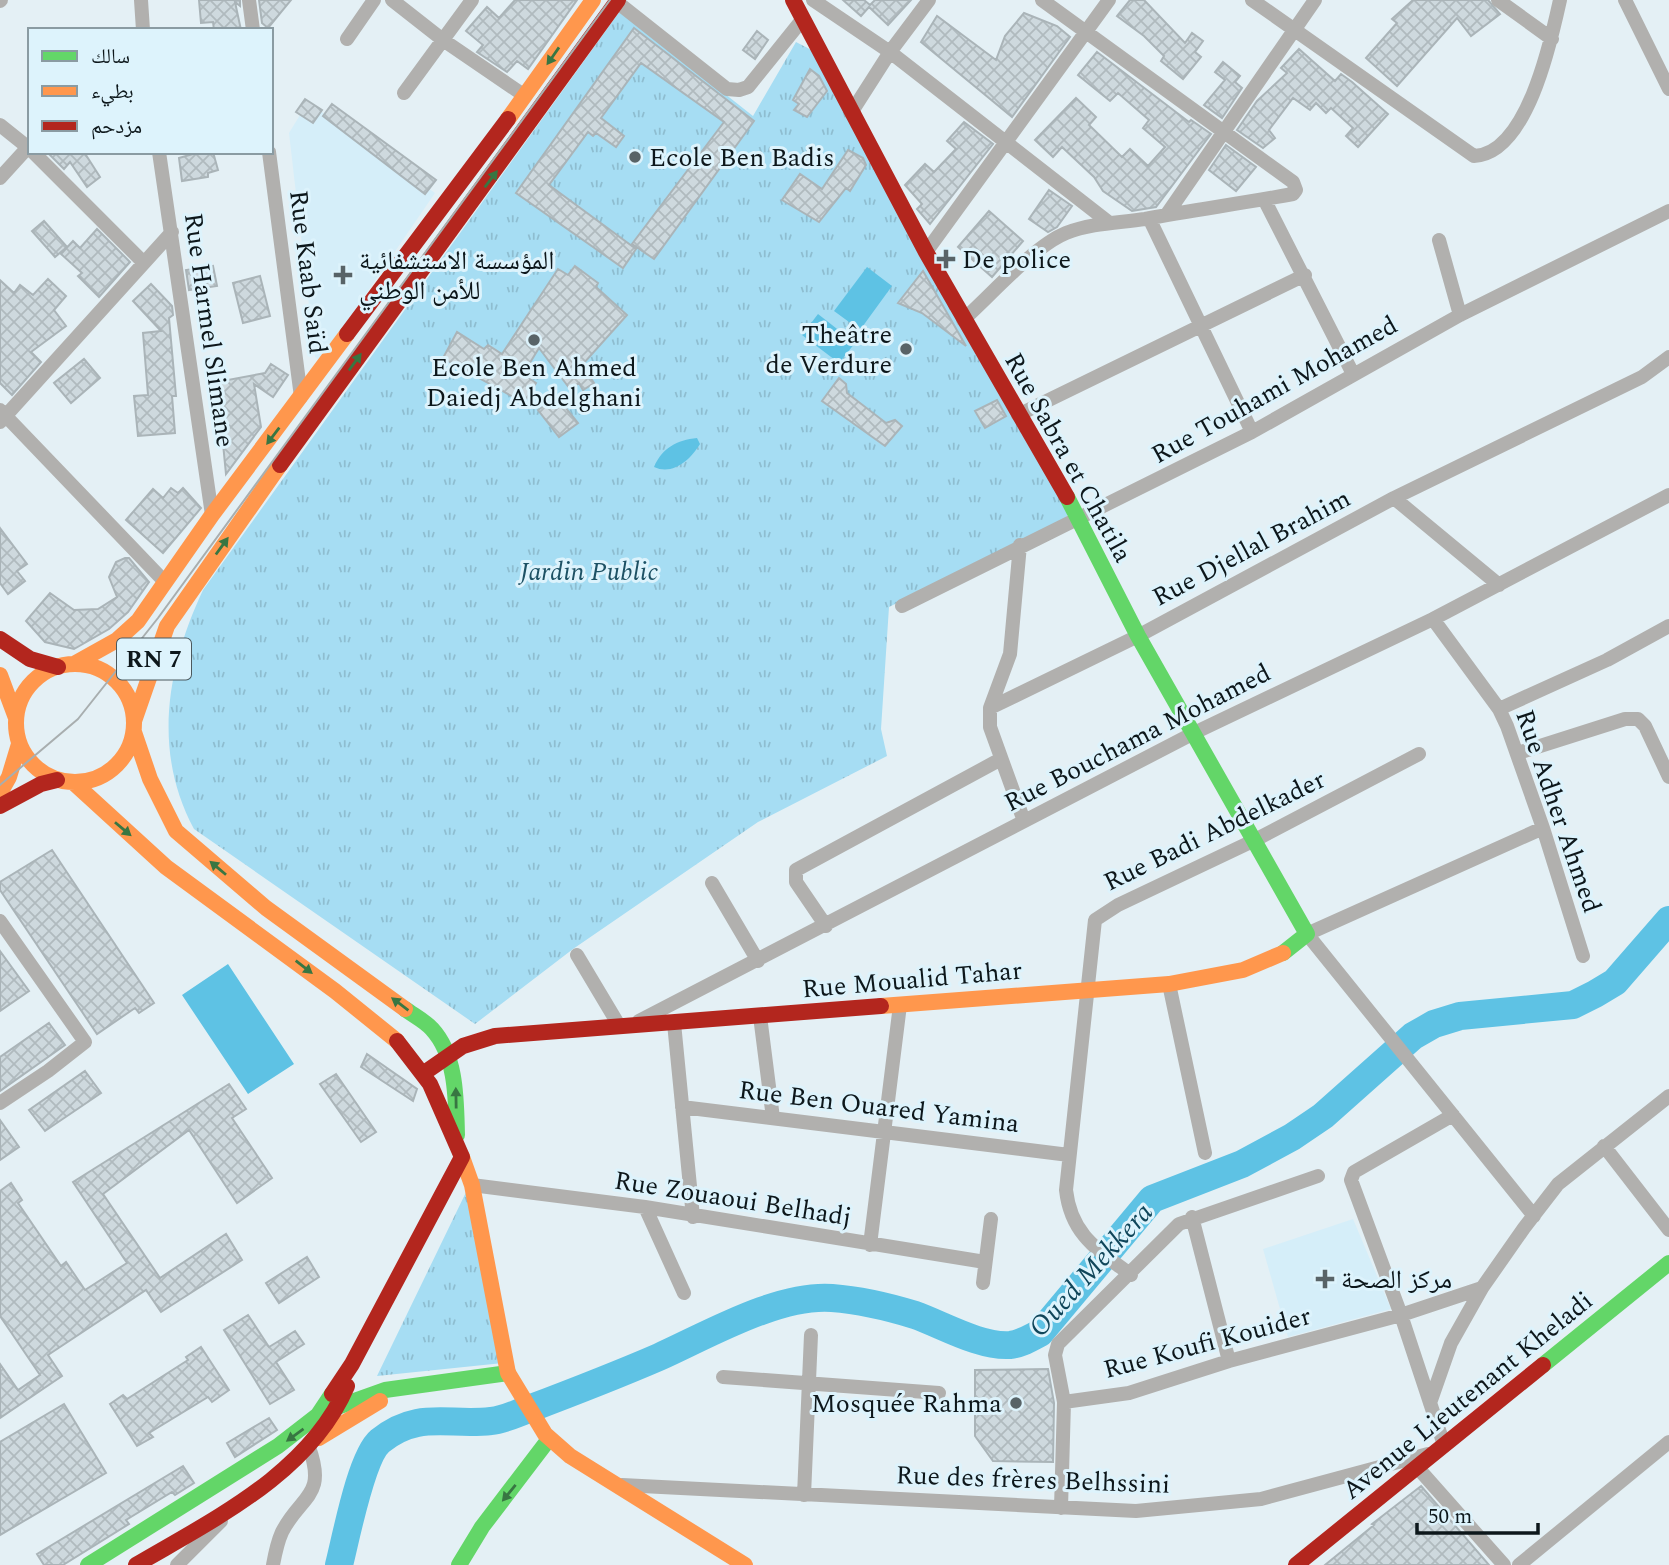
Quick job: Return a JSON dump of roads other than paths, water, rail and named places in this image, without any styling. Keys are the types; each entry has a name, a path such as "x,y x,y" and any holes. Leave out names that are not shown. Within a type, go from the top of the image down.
{"main road":[{"name":"RN 7","path":"66,666 127,632 525,96 593,0"},
{"name":"Rue Sabra et Chatila","path":"793,0 963,320 1080,520 1138,636 1307,934"},
{"name":"RN 7","path":"134,726 167,626 182,601 618,1"},
{"path":"0,639 30,659 95,668 120,685 132,708 134,726 149,779 176,831 266,908 432,1029 447,1052 456,1078 459,1151 352,1364 318,1415"},
{"path":"16,718 25,692 34,681 66,666"},
{"path":"0,676 16,718 19,744 9,777 0,793"},
{"path":"0,806 41,784 91,780 120,763 134,726"},
{"path":"19,744 30,762 65,781 192,888 353,1003 396,1041 424,1073 472,1185 511,1379 547,1436 570,1456 622,1485 720,1558 745,1565"},
{"path":"268,941 285,920"},
{"name":"Rue Moualid Tahar","path":"424,1073 447,1052 482,1037 1169,984 1256,967 1278,959 1307,934"},
{"path":"337,992 355,972"},
{"name":"Avenue Lieutenant Kheladi","path":"1296,1565 1669,1264"},
{"path":"314,1443 343,1404 352,1364"},
{"path":"88,1565 278,1446 318,1415 343,1404 403,1388 511,1379"},
{"path":"136,1565 220,1515 314,1443 403,1388"},
{"path":"459,1565 482,1527 547,1436"}],"street":[{"path":"141,0 143,28"},
{"path":"249,0 253,28"},
{"path":"347,39 374,0"},
{"path":"392,0 443,40 525,96"},
{"path":"404,93 472,0"},
{"path":"813,0 890,52 1107,221"},
{"path":"851,113 890,52 929,0"},
{"path":"963,320 1048,243 1065,233 1107,221 1149,218 1293,194 1296,190 1293,182 1042,0"},
{"path":"926,252 1109,0"},
{"path":"1252,0 1474,156 1494,149 1525,115 1552,39 1560,0"},
{"path":"1167,214 1315,0"},
{"path":"1498,0 1552,39"},
{"path":"1625,0 1669,89"},
{"path":"618,1 727,89 739,90 748,87 802,20"},
{"path":"0,125 28,146"},
{"path":"0,178 28,150"},
{"path":"36,154 144,263"},
{"name":"Rue Harmel Slimane","path":"159,154 212,515"},
{"name":"Rue Kaab Saïd","path":"269,154 301,398"},
{"path":"1264,199 1353,374"},
{"name":"Rue Touhami Mohamed","path":"902,606 1020,545 1080,520 1252,432 1460,315 1669,211"},
{"path":"1149,218 1252,432"},
{"path":"164,581 2,416 172,232"},
{"path":"1438,240 1460,315"},
{"path":"1018,415 1305,275"},
{"name":"Rue Djellal Brahim","path":"990,708 1138,636 1394,498 1642,376 1669,357"},
{"name":"Rue Bouchama Mohamed","path":"624,1027 826,926 1194,733 1433,619 1669,495"},
{"path":"1394,498 1499,585"},
{"path":"1020,545 1010,654 990,708 990,727 1024,821"},
{"name":"Rue Adher Ahmed","path":"1433,619 1499,709 1518,753 1544,828 1583,956"},
{"path":"1499,709 1607,660 1669,626"},
{"path":"1518,753 1625,719 1638,719 1667,769"},
{"name":"Rue Badi Abdelkader","path":"1085,990 1095,920 1118,905 1255,840 1419,754"},
{"path":"826,926 796,882 796,870 1001,759"},
{"path":"1534,1216 1307,934 1544,828"},
{"path":"712,883 758,961"},
{"path":"0,921 85,1042 0,1103"},
{"path":"577,955 624,1027"},
{"path":"1169,984 1205,1153"},
{"path":"1085,990 1067,1199 1086,1241 1125,1271"},
{"path":"870,1245 900,1005"},
{"path":"760,1016 773,1118"},
{"path":"674,1023 693,1217"},
{"path":"1430,1403 1451,1343 1482,1287 1558,1184 1669,1096"},
{"name":"Rue Ben Ouared Yamina","path":"682,1107 1069,1155"},
{"path":"1440,1449 1430,1403 1351,1177 1354,1172 1453,1115"},
{"path":"1604,1146 1669,1230"},
{"path":"1061,1508 1064,1402 1055,1350 1125,1271 1179,1224 1192,1217 1318,1176"},
{"name":"Rue Zouaoui Belhadj","path":"472,1185 645,1207 693,1217 985,1262"},
{"path":"645,1207 684,1293"},
{"path":"1192,1217 1229,1361"},
{"path":"983,1283 991,1219"},
{"name":"Rue Koufi Kouider","path":"1064,1402 1129,1393 1229,1361 1401,1315 1482,1287"},
{"path":"804,1495 811,1335"},
{"path":"723,1377 939,1393"},
{"path":"272,1565 283,1530 307,1499 317,1477 314,1443"},
{"path":"1519,1565 1669,1443"},
{"name":"Rue des frères Belhssini","path":"622,1485 1136,1511 1261,1499 1440,1449"},
{"path":"1417,1467 1504,1565"},
{"path":"177,1565 255,1488"}],"waterway":[{"name":"Oued Mekkera","path":"339,1565 361,1480 373,1450 394,1431 407,1426 420,1422 475,1422 504,1418 642,1364 766,1309 811,1298 842,1299 895,1309 998,1345 1018,1343 1040,1333 1152,1199 1242,1164 1292,1137 1323,1116 1413,1036 1434,1024 1460,1016 1573,1005 1595,994 1615,982 1669,920"}],"tram line":[{"path":"0,785 78,719 158,618 610,0"}],"place":[{"name":"Ecole Ben Badis","path":"635,157"},
{"name":"De police","path":"946,259"},
{"name":"المؤسسة الاستشفائية للأمن الوطني","path":"343,275"},
{"name":"Ecole Ben Ahmed Daiedj Abdelghani","path":"534,340"},
{"name":"Theâtre de Verdure","path":"906,349"},
{"name":"مركز الصحة","path":"1325,1279"},
{"name":"Mosquée Rahma","path":"1016,1403"}],"park label":[{"name":"Jardin Public","path":"589,571"}]}
